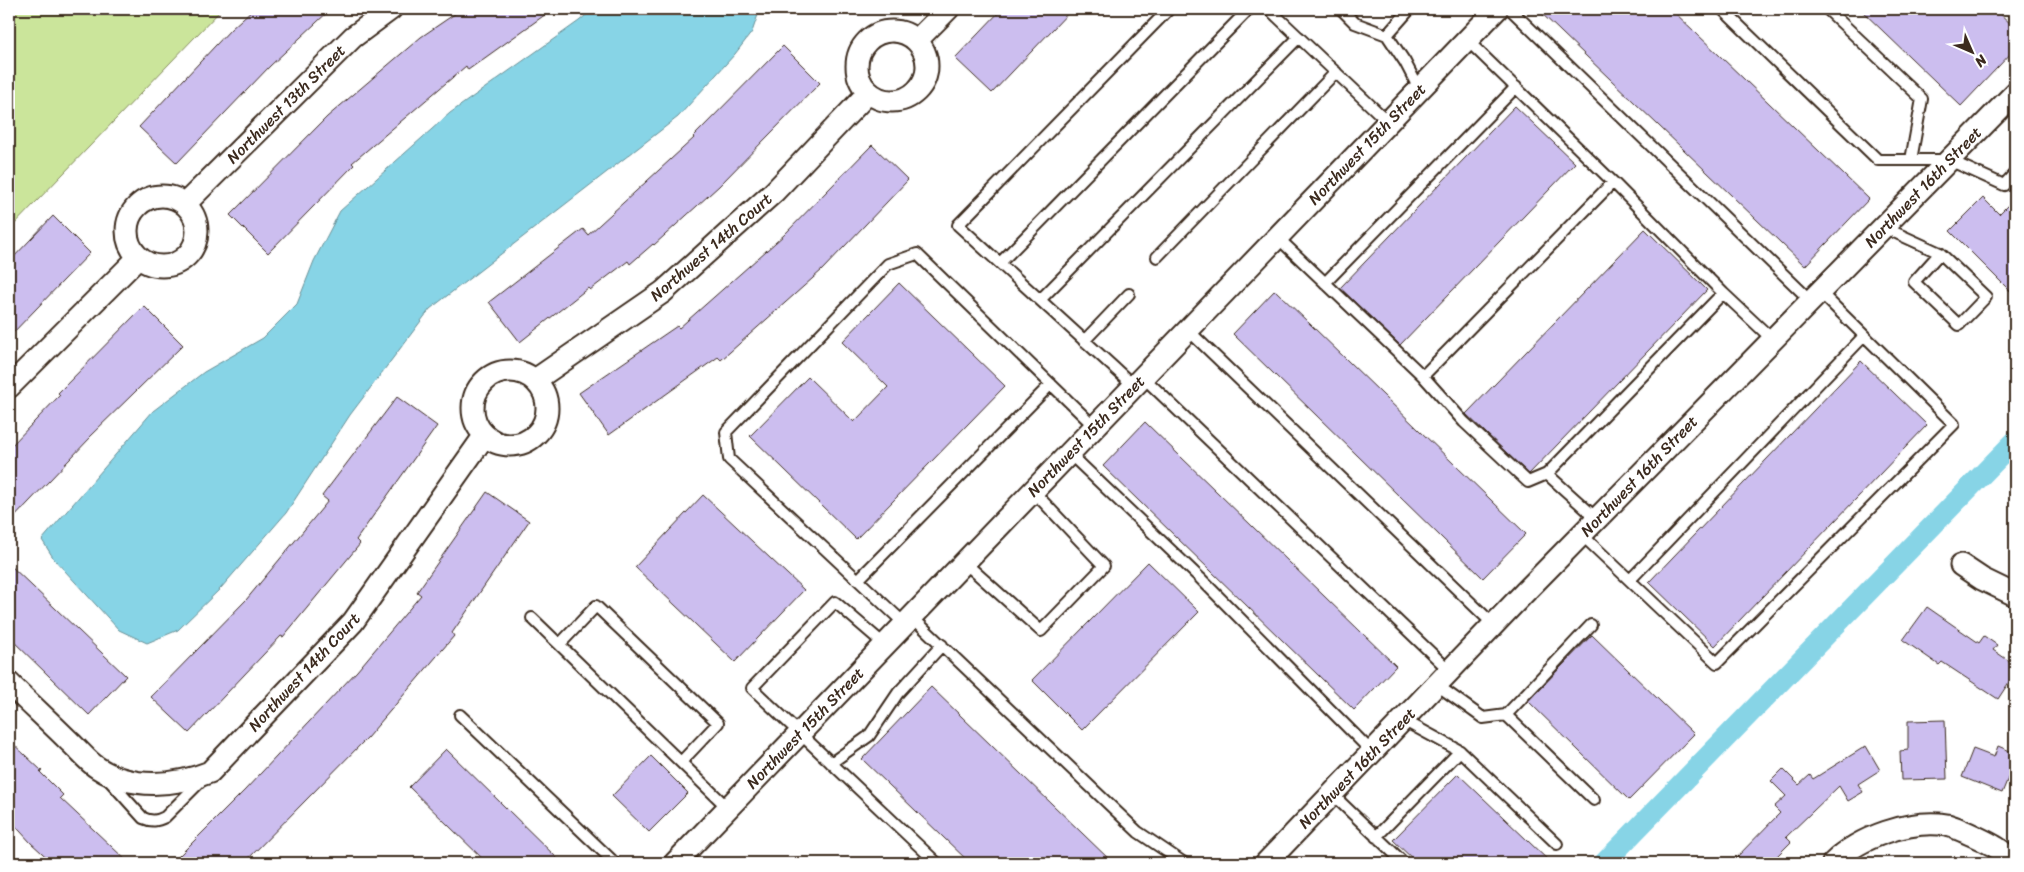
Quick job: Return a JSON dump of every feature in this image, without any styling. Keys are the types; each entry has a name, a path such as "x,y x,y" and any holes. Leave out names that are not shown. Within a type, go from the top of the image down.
{"street":[{"name":"Northwest 13th Street","path":"185,204 353,37 391,9"},
{"path":"917,40 948,9"},
{"name":"Northwest 15th Street","path":"675,863 1497,9"},
{"path":"891,31 905,33 917,40 925,52 928,65 926,79 918,91 907,99 894,102 880,100 868,92 860,81 857,68 859,54 866,42 878,34 891,31"},
{"name":"Northwest 14th Court","path":"535,380 663,292 774,192 868,92"},
{"name":"Northwest 16th Street","path":"1266,863 1494,625 2015,93"},
{"path":"160,196 174,197 185,204 194,215 197,229 195,243 188,255 177,263 164,266 150,265 138,258 130,247 126,233 128,220 135,208 146,199 160,196"},
{"path":"9,387 138,258"},
{"path":"508,370 523,372 535,380 544,392 547,406 545,420 537,432 526,441 511,445 497,443 485,435 476,424 473,409 475,395 482,382 494,374 508,370"},
{"name":"Northwest 14th Court","path":"9,683 98,768 123,779 145,784 170,783 194,778 210,772 353,622 485,435"},
{"path":"1962,566 1982,579 2015,595"},
{"path":"1834,863 1841,855 1869,839 1911,824 1948,825 1998,849 2014,863"}],"lane":[{"path":"1170,9 958,225 1084,341 1138,382 1483,718 1506,715 1591,625"},
{"path":"1000,263 1249,9"},
{"path":"1269,9 1388,122"},
{"path":"1341,9 1355,22 1387,35 1405,62 1419,90"},
{"path":"1387,35 1410,9"},
{"path":"1510,9 1815,297 1864,336 1954,424 1717,663 1582,535"},
{"path":"1722,9 1878,160 1949,160 2004,185 2015,173"},
{"path":"1827,9 1922,99 1910,160"},
{"path":"1040,300 1299,37"},
{"path":"1466,40 1773,340"},
{"path":"1157,257 1336,72"},
{"path":"1325,283 1516,87"},
{"path":"1423,376 1613,182"},
{"path":"1883,227 1940,253 1986,297 1959,325 1914,282 1940,253"},
{"path":"1277,237 1423,376 1464,422 1528,482 1547,474 1723,293"},
{"path":"1095,427 917,254 888,264 726,432 729,459 858,580 908,621 942,645 1138,832 1184,863"},
{"path":"1084,341 1129,294"},
{"path":"1188,330 1494,625"},
{"path":"1630,580 1864,336"},
{"path":"858,580 1051,384"},
{"path":"1069,453 1200,578 1372,752"},
{"path":"1547,474 1598,519"},
{"path":"964,562 1041,631 1104,566 1033,491"},
{"path":"885,645 835,602 752,688 937,863"},
{"path":"560,644 596,606 718,723 681,762"},
{"path":"532,618 728,808"},
{"path":"831,763 869,736 898,693 942,645"},
{"path":"460,714 614,863"},
{"path":"1506,715 1594,800"},
{"path":"1403,720 1460,751 1557,844"},
{"path":"1376,837 1460,751"},
{"path":"98,768 143,818 150,821 165,817 210,772"},
{"path":"1332,794 1404,863"}],"green space":[{"path":"9,9 222,9 9,230"}],"water":[{"path":"593,9 760,9 752,32 735,54 678,117 430,309 350,415 286,513 221,588 178,630 147,643 119,630 54,559 42,540 153,411 204,372 263,338 297,304 314,261 340,211 450,113"}],"building":[{"path":"253,9 331,9 270,66 177,163 139,127 231,29"},
{"path":"462,9 553,9 468,70 466,66 352,163 354,165 268,253 230,215 327,117 421,37"},
{"path":"1002,9 1072,9 992,93 955,58"},
{"path":"1537,9 1671,9 1869,199 1805,266"},
{"path":"1860,9 1995,9 2015,28 2015,49 1961,106"},
{"path":"783,46 820,83 719,186 654,245 630,264 628,261 590,290 588,288 520,342 489,302 583,229 588,235 694,138"},
{"path":"1515,106 1575,163 1400,345 1340,288"},
{"path":"872,145 908,180 822,270 721,360 718,357 609,435 579,393 677,326 679,328 784,235"},
{"path":"1983,198 1999,214 2015,198 2015,296 1950,231"},
{"path":"53,216 90,253 9,337 9,262"},
{"path":"1645,229 1707,290 1529,474 1466,414"},
{"path":"899,283 1005,386 856,539 750,436 808,377 854,422 888,387 842,342"},
{"path":"1275,290 1526,534 1483,578 1233,334"},
{"path":"144,306 183,345 89,437 9,523 9,448 60,395 58,393"},
{"path":"1861,361 1927,425 1715,646 1649,582"},
{"path":"397,397 437,426 356,540 360,544 283,637 281,636 189,733 151,697 246,600 328,501 322,496"},
{"path":"1145,422 1396,666 1354,710 1103,466"},
{"path":"487,492 529,521 452,633 454,636 367,738 244,863 172,863 245,790 357,671 421,595 417,592"},
{"path":"703,495 804,590 735,662 635,567"},
{"path":"1148,562 1199,612 1082,730 1032,680"},
{"path":"9,564 126,676 89,715 9,637"},
{"path":"1927,607 1979,643 1984,636 1997,645 1993,650 2015,665 2015,673 1998,699 1942,662 1939,665 1903,640"},
{"path":"1592,635 1694,734 1629,800 1528,701"},
{"path":"931,687 1113,863 970,863 862,759"},
{"path":"1945,720 1947,779 1901,780 1900,751 1908,750 1908,721"},
{"path":"9,740 42,771 40,772 63,795 60,798 129,863 53,863 31,843 9,819"},
{"path":"1866,746 1880,770 1858,784 1863,792 1848,801 1839,786 1786,837 1791,842 1770,863 1731,863 1780,813 1774,807 1786,796 1771,781 1783,769 1799,785 1810,775 1813,779"},
{"path":"1998,746 2015,753 2015,761 2002,793 1962,777 1973,749 1994,757"},
{"path":"446,749 562,863 487,863 409,787"},
{"path":"651,756 688,793 649,832 612,796"},
{"path":"1458,774 1551,863 1417,863 1393,840"}],"waterway":[{"path":"1604,863 2015,441"}]}
